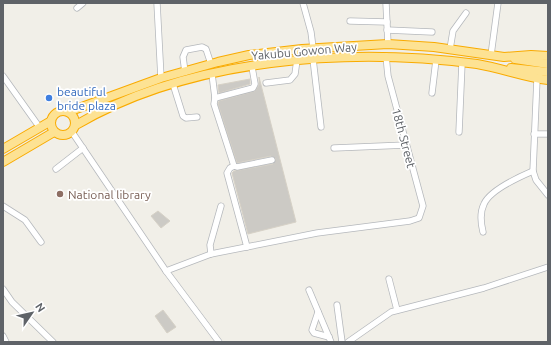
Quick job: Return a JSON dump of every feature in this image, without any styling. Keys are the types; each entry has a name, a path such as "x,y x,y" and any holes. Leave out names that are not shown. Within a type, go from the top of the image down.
{"highway":[{"name":"Yakubu Gowon Way","path":"68,112 161,78 249,55 313,48 388,44 504,57 531,55 548,56"},
{"name":"Yakubu Gowon Way","path":"74,129 112,105 173,84 212,74 296,60 386,56 436,60 496,68 537,79 548,80"},
{"path":"504,57 548,64"},
{"path":"496,68 548,72"},
{"path":"3,149 51,121 55,113 61,111 68,112 75,119 74,129 65,136 54,132"},
{"path":"51,121 54,132"},
{"path":"3,162 54,132"}],"street":[{"path":"77,8 83,3"},
{"path":"157,3 161,78"},
{"path":"303,3 311,32 313,48"},
{"path":"386,3 388,44"},
{"path":"491,55 498,3"},
{"path":"450,50 453,31 466,13"},
{"path":"350,21 387,22"},
{"path":"387,30 432,32"},
{"path":"185,72 183,57 186,50 202,47 206,49 211,64"},
{"name":"18th Street","path":"247,247 316,233 410,221 419,218 423,206 388,76 386,56"},
{"path":"313,59 321,127"},
{"path":"266,83 290,80 295,74 296,60"},
{"path":"432,93 436,60"},
{"path":"459,132 462,63"},
{"path":"215,98 253,88 252,67"},
{"path":"212,74 215,98 214,104 234,166"},
{"path":"3,76 40,128"},
{"path":"537,79 533,171 536,180 548,194"},
{"path":"173,84 183,116 186,118 197,117"},
{"path":"74,129 83,148 166,271 218,342"},
{"path":"534,134 548,134"},
{"path":"334,148 406,145"},
{"path":"56,169 83,148"},
{"path":"166,271 211,254 247,247 227,173 230,168 234,166 237,167 272,160"},
{"path":"483,232 482,212 487,199 503,187 533,171"},
{"path":"3,206 25,220 41,242"},
{"path":"211,254 210,245 221,206"},
{"path":"348,342 383,316 397,310 484,288 548,267"},
{"path":"389,279 397,310"},
{"path":"3,289 12,302 53,342"},
{"path":"309,290 330,340"},
{"path":"337,305 342,342"},
{"path":"318,312 312,330 314,333 330,340"},
{"path":"3,336 6,342"}],"building":[{"path":"259,77 296,222 248,234 232,173 234,171 273,164 276,159 271,156 237,163 218,104 219,101 255,91 259,85"},
{"path":"250,79 250,84 219,93 218,85"},
{"path":"158,211 170,221 161,228 151,216"},
{"path":"163,310 176,327 167,333 155,316"}],"place":[{"name":"beautiful bride plaza","path":"49,98"},
{"name":"National library","path":"60,194"}]}
